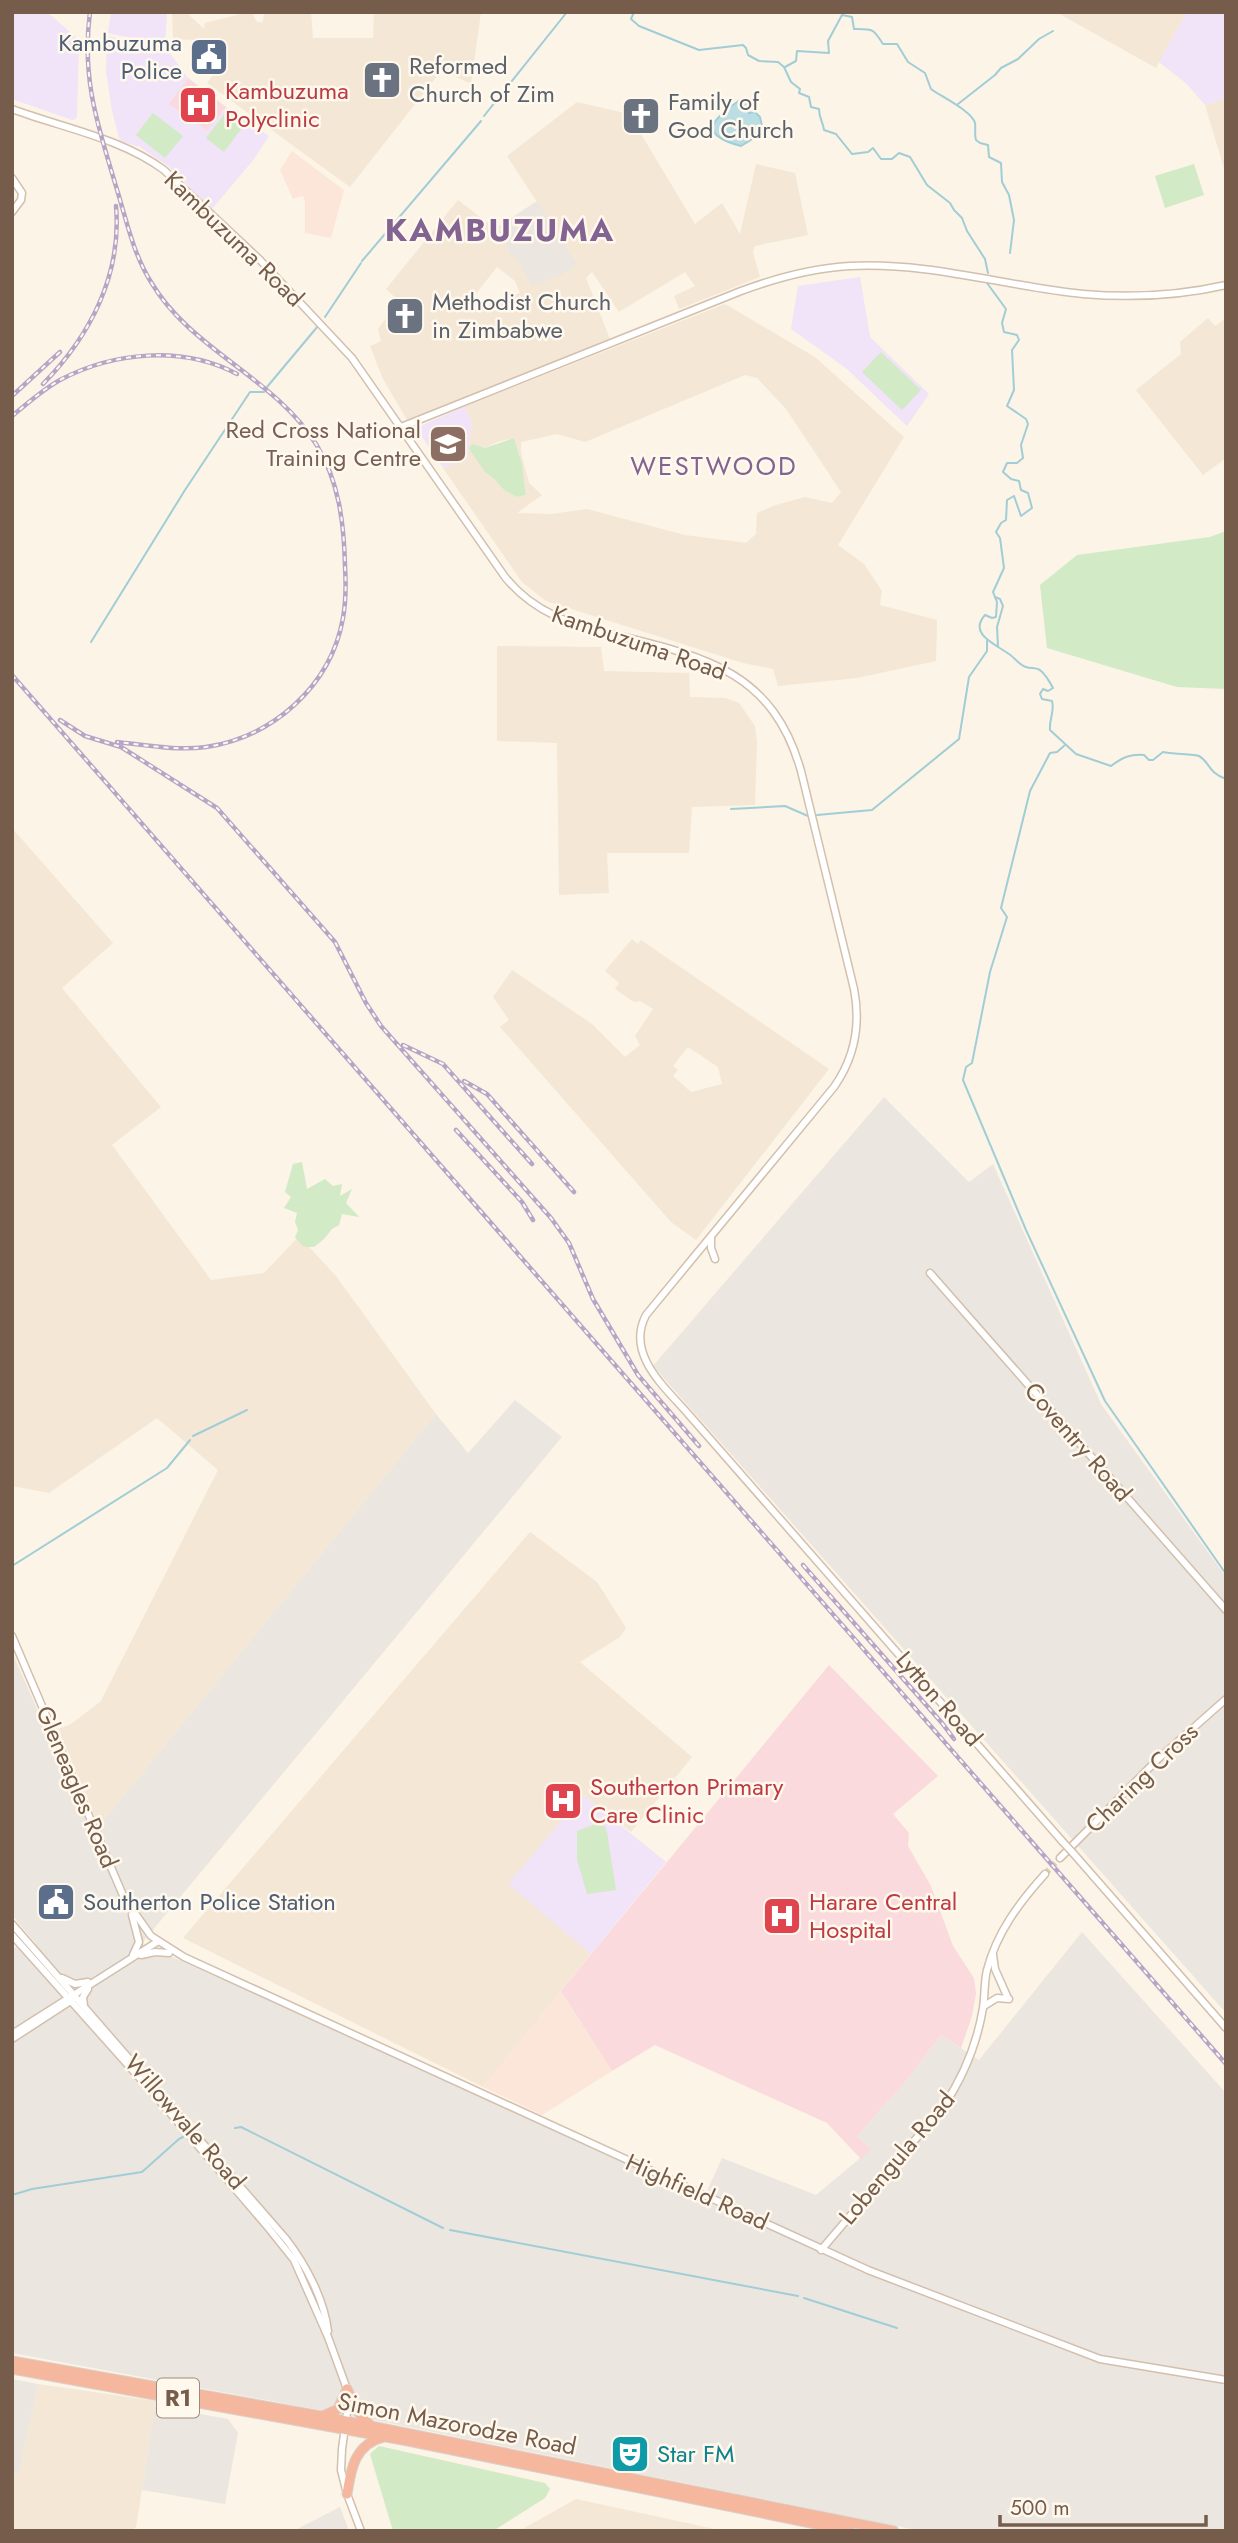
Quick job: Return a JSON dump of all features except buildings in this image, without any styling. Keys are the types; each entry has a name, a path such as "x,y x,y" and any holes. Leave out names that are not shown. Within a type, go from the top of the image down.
{"highway":[{"name":"Simon Mazorodze Road","path":"13,2364 321,2416 345,2426 406,2428 416,2435 894,2531"},
{"name":"Simon Mazorodze Road","path":"13,2364 345,2426 386,2437 850,2531"},
{"path":"321,2416 338,2409 346,2389"},
{"path":"346,2389 362,2418 376,2428"},
{"path":"406,2428 407,2436 420,2439 429,2445"},
{"path":"347,2494 350,2472 359,2452 372,2442 386,2437"},
{"path":"684,2489 690,2494 711,2501"},
{"path":"859,2524 873,2531"}],"street":[{"name":"Kambuzuma Road","path":"12,109 121,146 148,159 164,170 260,260 359,366 505,577 530,601 569,623 647,643 719,667 754,689 773,709 787,731 801,771 856,998 858,1024 854,1048 844,1073 650,1310 641,1326 640,1345 652,1371"},
{"path":"12,178 22,193 21,200 12,212"},
{"path":"401,427 741,292 809,272 873,266 949,271 1068,292 1101,295 1172,295 1226,285"},
{"name":"Kambuzuma Road","path":"696,1253 699,1245 776,1157"},
{"path":"711,1236 715,1259"},
{"name":"Coventry Road","path":"930,1273 1226,1610"},
{"name":"Lytton Road","path":"652,1371 1226,2028"},
{"name":"Gleneagles Road","path":"12,1636 132,1915 140,1929 156,1943"},
{"name":"Charing Cross","path":"1060,1858 1158,1759 1226,1699"},
{"name":"Lobengula Road","path":"821,2250 953,2093 974,2047 984,2006 986,1972 993,1953 1007,1921 1022,1899 1045,1874"},
{"name":"Gleneagles Road","path":"125,1899 156,1943"},
{"path":"132,1915 139,1942 132,1956"},
{"name":"Willowvale Road","path":"12,1924 57,1975 82,2010 286,2239 299,2258 326,2319 328,2337 346,2389 348,2405 341,2462 347,2494 361,2531"},
{"name":"Willowvale Road","path":"12,1935 60,1990 72,1998"},
{"path":"12,2037 156,1943"},
{"path":"72,1998 132,1956 156,1943"},
{"name":"Highfield Road","path":"156,1943 169,1953 184,1957"},
{"name":"Highfield Road","path":"156,1943 821,2250 1100,2359 1226,2380"},
{"path":"141,1955 169,1953"},
{"path":"984,2006 997,1998 1008,1998 995,1969 993,1953"},
{"path":"57,1975 75,1984 98,1979"},
{"path":"58,2007 82,2010 83,1997 88,1989"},
{"path":"58,2007 60,1990"}],"shaded area":[{"path":"12,12 47,12 79,40 77,118 72,120 12,99"},
{"path":"111,12 167,12 165,45 108,33"},
{"path":"172,12 186,12 204,29 205,23 248,12 252,12 256,21 262,23 265,12 311,12 313,38 373,38 374,12 481,12 471,84 442,70 350,187 207,83 223,62 222,56 216,49 195,40 173,39"},
{"path":"1056,12 1187,12 1156,68"},
{"path":"1187,12 1226,12 1226,98 1205,105 1187,84 1159,62"},
{"path":"107,36 167,49 188,78 170,104 207,131 226,107 269,136 254,159 212,209 168,166 140,147 120,141 106,71"},
{"name":"Kambuzuma Polyclinic","path":"188,78 226,107 207,131 169,104"},
{"path":"1226,98 1226,175 1205,105"},
{"path":"577,102 629,114 695,224 722,203 740,234 756,164 795,173 808,235 755,246 753,252 760,277 679,309 674,296 695,286 685,272 619,312 592,272 586,278 610,339 407,420 383,379 370,346 381,341 378,329 399,301 386,289 458,200 489,224 499,226 509,253 576,262 507,156","holes":["497,267 515,281 520,293 482,308 471,300"]},
{"path":"292,151 344,190 331,238 305,233 305,201 303,196 293,199 280,170"},
{"path":"537,201 576,262 573,268 563,274 531,286 525,272 520,268 523,265 509,253 499,226"},
{"path":"860,277 870,337 929,394 907,426 847,369 791,329 798,286"},
{"path":"725,304 815,357 904,437 838,545 864,564 882,591 880,605 937,620 936,661 857,678 778,686 773,669 743,663 546,601 522,582 443,468 467,459 472,425 465,406","holes":["745,375 757,378 786,409 841,492 832,503 805,497 757,513 756,534 746,543 685,535 587,509 551,514 517,513 542,495 529,483 521,453 521,442 557,434 585,442","514,438 522,464 526,495 517,497 505,491 485,472 478,459 476,447 485,448"]},
{"path":"1208,318 1215,326 1226,318 1226,458 1203,475 1136,390 1181,354 1180,342"},
{"name":"Red Cross National Training Centre","path":"465,406 472,425 467,460 443,468 416,428"},
{"path":"497,646 601,647 604,671 689,673 690,697 725,698 739,703 755,726 755,805 692,807 689,853 607,853 609,893 559,895 557,743 497,741"},
{"path":"12,828 113,943 62,988 161,1107 112,1145 211,1280 264,1273 299,1236 336,1276 436,1414 99,1826 58,1729 71,1724 101,1701 218,1470 157,1418 49,1493 12,1486"},
{"path":"632,939 638,944 641,940 829,1069 696,1240 671,1222 500,1027 509,1020 493,997 512,970 592,1024 625,1057 640,1045 635,1036 653,1009 640,1001 634,1002 615,989 619,983 605,971","holes":["688,1047 718,1067 722,1084 691,1092 673,1076 678,1070 673,1066"]},
{"path":"884,1097 969,1182 993,1164 1101,1404 1226,1577 1226,2013 653,1366"},
{"path":"515,1400 562,1437 142,1943 704,2198 722,2158 816,2195 871,2149 857,2136 906,2081 941,2035 979,2060 1082,1932 1226,2093 1226,2531 921,2531 374,2420 12,2353 12,1948 36,1944 12,1915 12,1652 91,1832 99,1826 436,1414 468,1453"},
{"path":"530,1532 597,1582 626,1628 620,1637 580,1662 692,1757 631,1832 583,1795 509,1884 591,1954 483,2087 183,1938"},
{"name":"Harare Central Hospital","path":"829,1665 938,1776 893,1814 909,1833 908,1846 931,1886 953,1946 974,1978 976,1994 961,2048 941,2035 906,2081 857,2136 871,2149 861,2159 827,2123 655,2045 612,2071 561,1991"},
{"path":"583,1795 666,1862 591,1954 508,1884"},
{"path":"561,1991 612,2071 542,2115 483,2087"},
{"path":"12,2379 38,2384 19,2474 12,2473"},
{"path":"38,2384 156,2401 136,2527 132,2531 12,2531 12,2473 19,2474"},
{"path":"155,2406 228,2419 238,2433 225,2504 142,2490"},
{"path":"576,2499 724,2531 519,2531"},
{"path":"340,2507 349,2531 293,2531"}],"green space":[{"path":"226,112 244,125 224,152 206,138"},
{"path":"153,113 183,136 165,158 136,135"},
{"path":"1194,164 1204,195 1165,208 1155,176"},
{"path":"881,352 921,390 902,410 862,372"},
{"path":"514,438 522,464 526,495 517,497 505,491 485,472 469,449 472,444 485,448"},
{"path":"1226,531 1226,689 1177,687 1047,648 1040,585 1077,555 1210,537"},
{"path":"302,1162 307,1189 325,1179 333,1186 342,1184 340,1196 352,1189 346,1203 359,1217 342,1214 339,1225 314,1247 304,1247 295,1237 298,1230 295,1222 297,1213 284,1208 291,1197 285,1192 293,1164"},
{"path":"596,1824 605,1826 607,1832 616,1890 587,1894 577,1859 577,1831"},
{"path":"379,2446 545,2483 550,2489 545,2498 493,2531 393,2531 370,2454"}],"water":[{"path":"740,100 748,102 749,113 755,112 760,117 762,126 754,138 741,146 718,136 713,126 722,114"}],"waterway":[{"path":"484,116 567,12"},
{"path":"634,12 631,19 639,26 699,50 743,45 748,55 759,61 778,62 784,67 791,82 800,89 799,93 809,97 811,107 819,109 824,130 836,134 852,154 868,152 873,148 881,159 892,159 899,153 910,157 927,185 950,203 962,218 985,259 988,273"},
{"path":"785,67 796,61 797,51 829,53 828,41 842,15 852,17 854,29 872,31 883,44 897,44 908,62 925,73 931,89 973,118 976,140 988,145 989,157 1001,163 1002,182 1009,195 1014,220 1010,253"},
{"path":"958,104 1001,68 1018,59 1039,39 1053,31"},
{"path":"362,261 481,121"},
{"path":"325,317 361,263"},
{"path":"987,283 1006,309 1002,323 1004,332 1017,335 1019,340 1012,350 1014,390 1007,406 1026,419 1028,424 1021,445 1023,458 1017,463 1007,463 1003,472 1011,479 1019,481 1021,490 1028,493 1032,508 1021,516 1014,496 1007,500 1006,520 996,532 1000,538 1004,568 993,592 997,602 996,617 985,615 981,622 981,633 1021,665 1038,669 1044,674 1053,688 1048,691 1043,689 1040,694 1042,699 1052,701 1050,730 1076,754 1111,766 1123,758 1135,755 1144,755 1149,760 1163,752 1197,755 1203,758 1215,773 1226,779"},
{"path":"267,387 318,326"},
{"path":"91,642 185,490 250,392 264,392"},
{"path":"995,597 1000,599 1003,606 997,627 998,646"},
{"path":"817,815 872,810 959,739 969,677 987,651 987,641"},
{"path":"1065,745 1057,752 1050,753 1030,791 1001,908 1007,917 990,972 972,1063 966,1067 963,1080 1026,1230 1105,1401 1226,1574"},
{"path":"731,809 785,806 808,816"},
{"path":"193,1436 247,1410"},
{"path":"12,1566 167,1468 190,1440"},
{"path":"235,2128 241,2127 443,2228"},
{"path":"12,2195 32,2189 142,2172 185,2136"},
{"path":"450,2230 798,2296"},
{"path":"804,2298 897,2328"}],"tunnel":[{"path":"1045,1874 1060,1858"}],"railway":[{"path":"90,12 88,60 94,104 104,147 140,261 168,306 188,327 278,400 316,444 330,473 339,503 345,572 343,618 326,665 312,686 276,720 231,741 206,747 173,748 117,742"},
{"path":"43,384 75,346 99,303 114,256 116,206"},
{"path":"12,396 60,352"},
{"path":"12,416 60,380 102,363 125,358 171,356 194,359 237,374"},
{"path":"12,675 1226,2064"},
{"path":"60,720 85,736 121,747 217,808 335,942 366,1003 381,1026 551,1218 569,1243 593,1299 638,1375 699,1446"},
{"path":"403,1045 443,1064 532,1164"},
{"path":"464,1081 487,1094 574,1192"},
{"path":"456,1130 522,1202 533,1220"},
{"path":"803,1565 954,1739"}],"place":[{"name":"Kambuzuma Police","path":"209,57"},
{"name":"Reformed Church of Zim","path":"382,80"},
{"name":"Kambuzuma Polyclinic","path":"198,105"},
{"name":"Family of God Church","path":"641,116"},
{"name":"Methodist Church in Zimbabwe","path":"405,316"},
{"name":"Red Cross National Training Centre","path":"448,444"},
{"name":"Southerton Primary Care Clinic","path":"563,1801"},
{"name":"Southerton Police Station","path":"56,1902"},
{"name":"Harare Central Hospital","path":"782,1916"},
{"name":"Star FM","path":"630,2454"}],"district":[{"name":"KAMBUZUMA","path":"500,230"},
{"name":"WESTWOOD","path":"714,466"}]}
